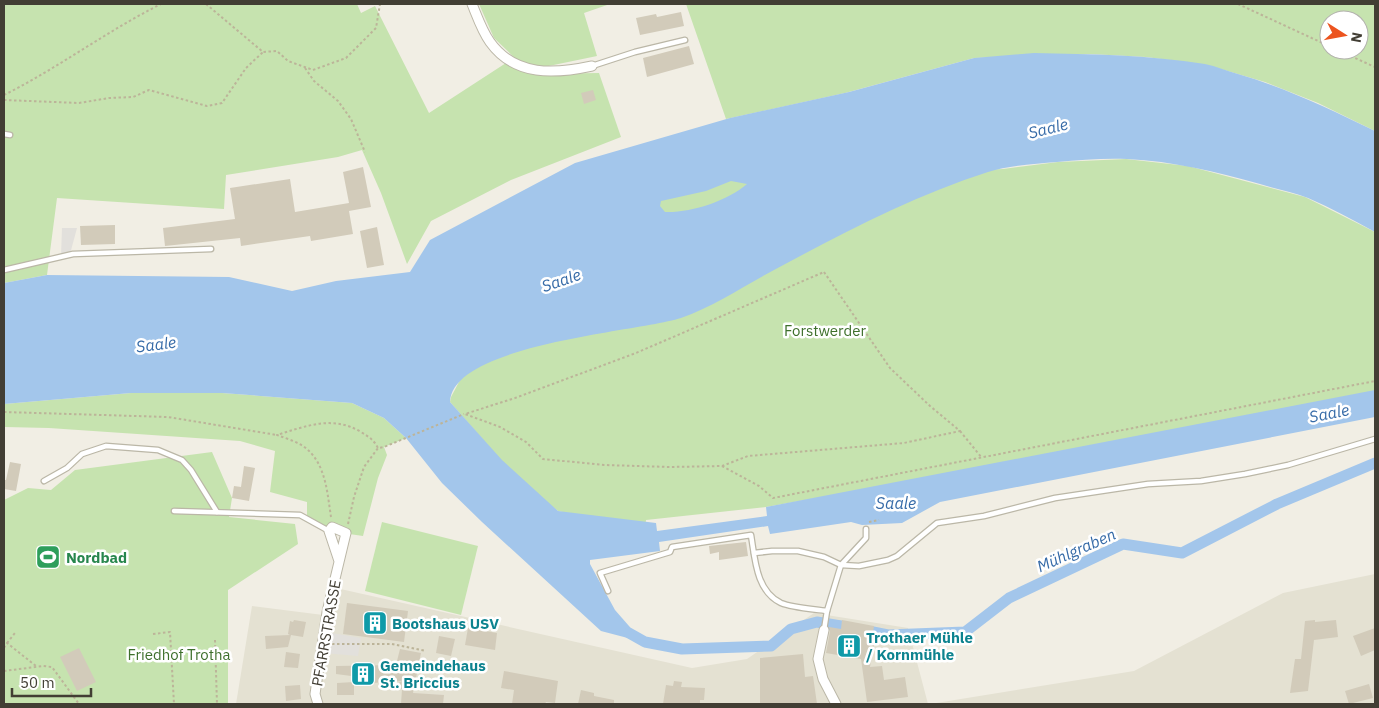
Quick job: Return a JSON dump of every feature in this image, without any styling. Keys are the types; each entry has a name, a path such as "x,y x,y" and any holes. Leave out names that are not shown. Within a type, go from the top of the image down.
{"street":[{"path":"472,4 488,41 498,52 513,62 530,70 550,72 592,66"},
{"path":"331,529 346,534"},
{"name":"PFARRSTRASSE","path":"331,529 339,561"},
{"name":"PFARRSTRASSE","path":"318,704 315,694 327,612 346,534"},
{"path":"824,630 818,659 823,679 836,704"}],"lane":[{"path":"592,66 635,52 685,40"},
{"path":"4,134 10,135"},
{"path":"4,270 73,254 211,249"},
{"path":"754,553 798,551 824,557 841,565 859,566 888,560 897,556 937,523 984,516 1055,498 1148,484 1201,481 1245,474 1288,465 1375,439"},
{"path":"44,481 67,468 82,454 106,446 158,450 182,460 191,470 217,512"},
{"path":"174,511 300,515 331,529"},
{"path":"824,630 827,611 841,565 866,538 866,529"},
{"path":"608,591 599,571 670,552 672,548 751,535 760,579 764,589 782,603 827,611"},
{"path":"671,541 672,548"}],"path":[{"path":"4,95 161,4"},
{"path":"206,4 264,52 277,52 288,61 313,70 346,58 376,28 380,4"},
{"path":"1238,4 1258,15 1319,42"},
{"path":"4,100 79,103 109,98 133,97 149,90 207,106 222,103 246,68 264,52"},
{"path":"1359,60 1375,67"},
{"path":"306,68 314,81 338,101 351,119 365,152"},
{"path":"346,534 354,497 364,467 378,448 465,414 516,398 636,353 824,272 890,368 930,406 960,430 982,458"},
{"path":"722,466 759,486 773,498 1375,381"},
{"path":"4,412 168,417 277,435 302,445 312,454 324,473 331,529"},
{"path":"465,414 500,427 520,438 543,459 604,465 722,466 748,456 904,443 960,430"},
{"path":"277,435 310,425 334,422 357,430 374,440 378,448"},
{"path":"153,634 170,632 174,704"},
{"path":"4,648 15,633"},
{"path":"215,640 217,704"},
{"path":"7,643 38,667"},
{"path":"322,644 392,644 426,651"},
{"path":"4,675 4,671 43,666 52,668 79,704"}],"shaded area":[{"path":"62,228 77,228 70,254 61,257"},
{"path":"1375,574 1375,704 930,704 1134,671 1283,593"},
{"path":"336,588 692,668 747,659 814,613 908,628 928,704 236,704 252,606 331,616"},
{"path":"326,632 361,638 358,656 323,653"}],"green space":[{"path":"4,4 357,4 361,13 375,6 429,113 506,63 530,74 599,73 621,137 511,180 431,221 407,264 381,193 362,150 338,157 226,175 224,209 57,198 47,275 4,283"},
{"path":"479,4 610,4 584,13 597,56 539,68 518,61 494,38"},
{"path":"686,4 1375,4 1375,131 1318,103 1265,82 1207,65 1146,57 1090,54 974,58 845,93 726,119"},
{"name":"Forstwerder","path":"1126,159 1188,166 1305,197 1375,232 1375,399 766,507 646,520 645,529 558,511 521,483 450,402 460,380 673,183 1003,169 1058,162"},
{"path":"131,393 222,393 352,403 384,418 406,438 384,447 387,455 378,478 363,536 329,531 307,519 307,502 270,492 275,451 240,441 49,428 5,427 4,444 4,404"},
{"name":"Friedhof Trotha","path":"212,452 232,498 229,517 295,524 298,544 228,590 228,704 4,704 4,500 28,488 51,490 75,470"},
{"path":"382,522 478,546 461,615 365,591"}],"water":[{"name":"Saale","path":"1034,53 1120,56 1184,61 1217,67 1308,100 1375,131 1375,232 1334,210 1302,196 1227,175 1178,165 1144,160 1110,159 1040,163 1005,168 988,172 933,192 879,216 800,256 717,302 681,318 550,344 512,354 481,366 459,382 450,402 502,460 558,511 656,523 657,531 767,516 766,507 1375,390 1375,417 940,502 902,523 862,525 851,522 770,534 768,526 659,542 660,551 590,560 590,564 615,610 643,642 601,631 442,483 406,438 384,418 352,403 222,393 131,393 4,404 4,283 47,275 229,277 292,291 336,281 410,272 430,240 575,163 730,118 849,92 974,58","holes":["731,181 747,184 719,201 697,208 665,212 660,206 661,201 706,191"]}],"building":[{"path":"681,12 684,26 640,35 636,18 656,14 657,17"},
{"path":"689,46 694,64 647,77 643,58"},
{"path":"593,90 596,100 584,104 581,93"},
{"path":"363,167 371,207 349,211 353,234 311,241 310,236 241,246 240,238 165,246 163,228 235,219 230,188 290,179 295,212 349,203 343,172"},
{"path":"115,225 115,244 81,245 80,226"},
{"path":"377,227 384,265 367,268 360,231"},
{"path":"10,462 21,464 16,491 4,489 4,480 6,480"},
{"path":"244,466 255,468 249,501 232,498 234,486 241,487"},
{"path":"746,542 748,556 719,560 719,552 710,554 709,546"},
{"name":"Bootshaus USV","path":"347,603 408,611 404,642 343,634"},
{"path":"294,620 306,622 303,637 291,635 288,647 266,649 265,636 290,635 288,634 290,621 293,622"},
{"path":"842,620 874,626 872,639 875,639 870,667 882,666 884,680 905,677 908,697 867,702 861,659 826,653 829,627 841,629"},
{"path":"1315,620 1315,622 1336,620 1338,637 1314,640 1308,691 1290,693 1295,659 1301,659 1305,621"},
{"path":"468,628 497,633 495,650 465,645"},
{"path":"1375,628 1375,650 1361,656 1353,636"},
{"path":"439,636 455,639 451,656 436,653"},
{"path":"79,648 96,682 77,691 60,657"},
{"path":"400,649 421,653 413,693 444,695 443,704 401,704 402,689 391,687 402,681 358,684 359,677 336,674 336,666 396,665"},
{"path":"286,652 300,654 298,668 284,667"},
{"path":"803,654 805,677 813,676 817,704 760,704 760,658"},
{"path":"504,671 558,681 555,703 512,704 514,690 501,688"},
{"path":"674,681 682,682 681,687 705,688 704,700 700,700 700,704 663,704 666,685 673,686"},
{"path":"354,682 354,695 337,695 337,683"},
{"path":"1369,684 1373,698 1349,704 1345,691"},
{"path":"300,685 301,699 286,701 285,686"},
{"path":"581,690 594,693 594,696 614,700 614,704 578,704"}],"waterway":[{"name":"Mühlgraben","path":"873,632 888,635 965,632 1009,598 1123,544 1182,553 1277,504 1375,463"},
{"name":"Mühlgraben","path":"629,633 645,642 682,649 771,646 791,629 817,622 841,626"}],"place":[{"name":"Nordbad","path":"48,557"},
{"name":"Bootshaus USV","path":"375,623"},
{"name":"Trothaer Mühle / Kornmühle","path":"849,646"},
{"name":"Gemeindehaus St. Briccius","path":"363,674"}]}
